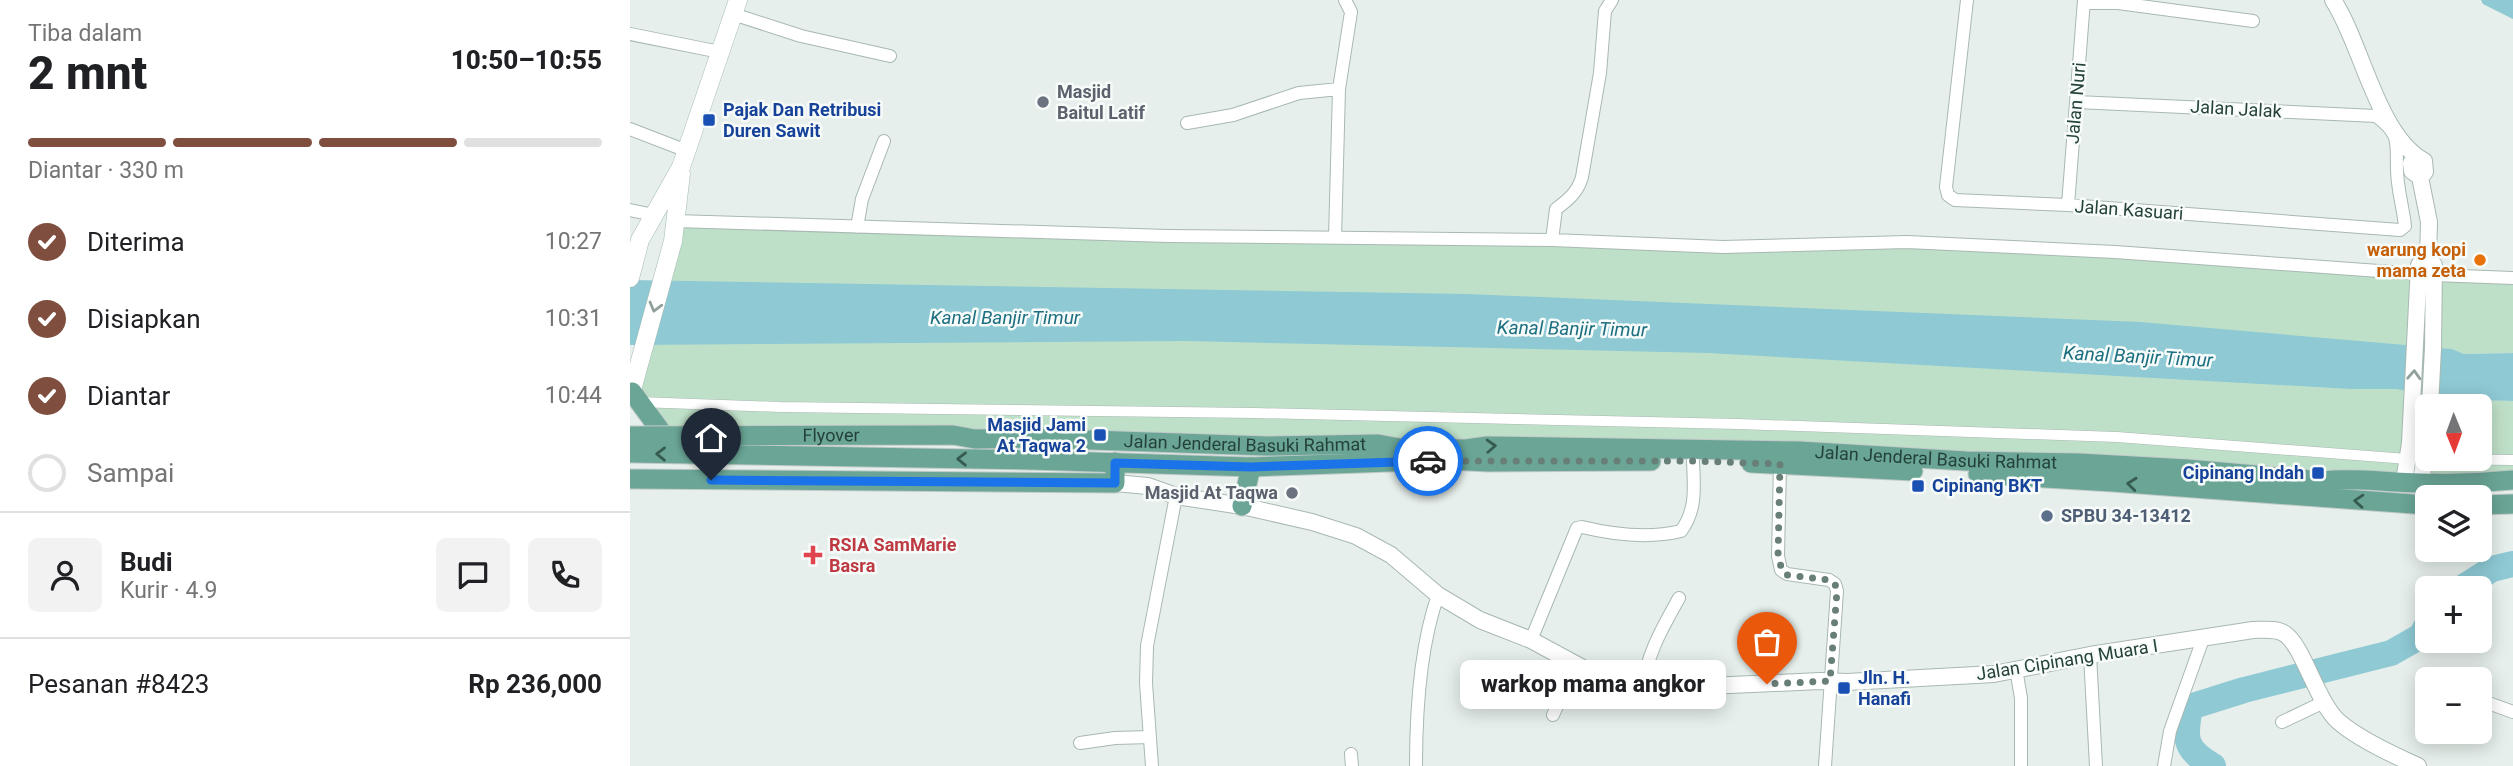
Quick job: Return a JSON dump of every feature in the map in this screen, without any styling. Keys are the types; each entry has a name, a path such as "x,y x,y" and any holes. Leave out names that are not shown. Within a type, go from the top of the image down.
{"main road":[{"path":"630,278 640,240 684,159 735,7"},
{"path":"660,430 634,393 673,241 684,159"},
{"name":"Jalan Jenderal Basuki Rahmat","path":"630,433 660,430 1057,433 1108,442"},
{"path":"718,431 704,439 700,448 702,467 714,471 757,472 784,480"},
{"name":"Flyover","path":"630,433 1031,438"},
{"name":"Jalan Jenderal Basuki Rahmat","path":"1031,438 1267,446 1378,444 1400,448 1466,449 1487,446 1799,451 1966,461 2187,469 2323,481 2342,479 2413,483 2507,480"},
{"name":"Flyover","path":"630,453 1030,460"},
{"name":"Jalan Jenderal Basuki Rahmat","path":"1030,460 1251,467 1447,460 1693,461 2098,481 2415,504"},
{"path":"633,481 1115,483 1115,463"},
{"path":"1242,506 1251,467"}],"street":[{"path":"1335,238 1339,89 1352,12 1345,0"},
{"path":"1552,240 1556,209 1571,197 1583,177 1600,73 1605,11 1612,0"},
{"name":"Jalan Kasuari","path":"1967,0 1946,187 1948,195 1955,200 2068,205 2400,230 2405,226 2397,169 2399,149 2391,127"},
{"path":"2333,0 2391,127 2416,156 2411,163 2412,171 2420,177 2429,222 2428,258 2434,265 2426,283 2420,394"},
{"path":"2084,1 2119,1 2253,21"},
{"name":"Jalan Nuri","path":"2068,205 2084,1"},
{"path":"735,7 801,36 890,56"},
{"path":"630,34 720,52"},
{"path":"1187,123 1233,115 1308,91 1339,89"},
{"name":"Jalan Jalak","path":"2077,102 2376,116 2391,127"},
{"path":"630,129 684,159"},
{"path":"857,227 862,199 884,141"},
{"path":"630,210 654,215"},
{"path":"676,221 1168,236 1552,240 1723,247 1907,242 2115,252 2426,283 2513,278"},
{"path":"2426,283 2430,394"},
{"path":"634,393 780,407 1255,413 1790,426 2415,451"},
{"path":"2492,458 2513,460"},
{"path":"1531,640 1577,528 1630,536 1681,531 1691,515 1693,461"},
{"path":"1780,464 1778,556 1782,570 1787,575 1829,580 1835,584 1837,591 1825,766"},
{"path":"2413,483 2415,467"},
{"name":"Jalan Cipinang Muara I","path":"1115,483 1148,486 1176,496 1242,506 1312,522 1356,536 1391,555 1438,595 1480,620 1531,640 1622,687 1643,689 1847,682 1981,674 2253,630 2285,633 2331,713 2347,727 2418,766"},
{"path":"1152,766 1146,684 1147,646 1176,496"},
{"path":"1416,766 1421,679 1431,615 1438,595"},
{"path":"1643,689 1652,649 1679,597"},
{"path":"2164,766 2170,731 2203,639"},
{"path":"2090,655 2096,766"},
{"path":"1553,715 1576,663"},
{"path":"2016,669 2021,698 2021,766"},
{"path":"2282,722 2323,699"},
{"path":"2492,704 2513,712"},
{"path":"1080,743 1150,737"}],"green space":[{"path":"676,221 1723,247 1907,242 2419,274 2404,482 2214,471 660,430 630,396"},
{"path":"2434,275 2513,278 2513,353 2464,354 2452,349 2434,348"},
{"path":"2492,400 2513,401 2513,480 2421,484 2424,471 2492,471"}],"water":[{"path":"2481,0 2513,0 2513,19 2483,4"},
{"name":"Kanal Banjir Timur","path":"630,280 1468,294 2140,322 2452,349 2464,354 2513,353 2513,401 2492,400 2492,394 2421,394 2397,389 2351,389 1708,353 1185,341 630,345"}],"waterway":[{"path":"2481,576 2492,569 2513,564"},
{"path":"2213,766 2196,754 2188,742 2190,707 2244,690 2391,653 2415,639"}],"way so far":[{"path":"1428,461 1693,461 1780,464 1778,556 1782,570 1787,575 1829,580 1835,584 1837,591 1830,681 1767,684"}],"place":[{"name":"Masjid Baitul Latif","path":"1043,102"},
{"name":"Pajak Dan Retribusi Duren Sawit","path":"709,120"},
{"name":"warung kopi mama zeta","path":"2480,260"},
{"name":"Masjid Jami At Taqwa 2","path":"1100,435"},
{"name":"Cipinang Indah","path":"2318,473"},
{"name":"Cipinang BKT","path":"1918,486"},
{"name":"Masjid At Taqwa","path":"1292,493"},
{"name":"SPBU 34-13412","path":"2047,516"},
{"name":"RSIA SamMarie Basra","path":"813,555"},
{"name":"warkop mama angkor","path":"1767,684"},
{"name":"Jln. H. Hanafi","path":"1844,688"}],"route":[{"path":"711,480 1115,483 1115,463 1251,467 1428,461"}]}
